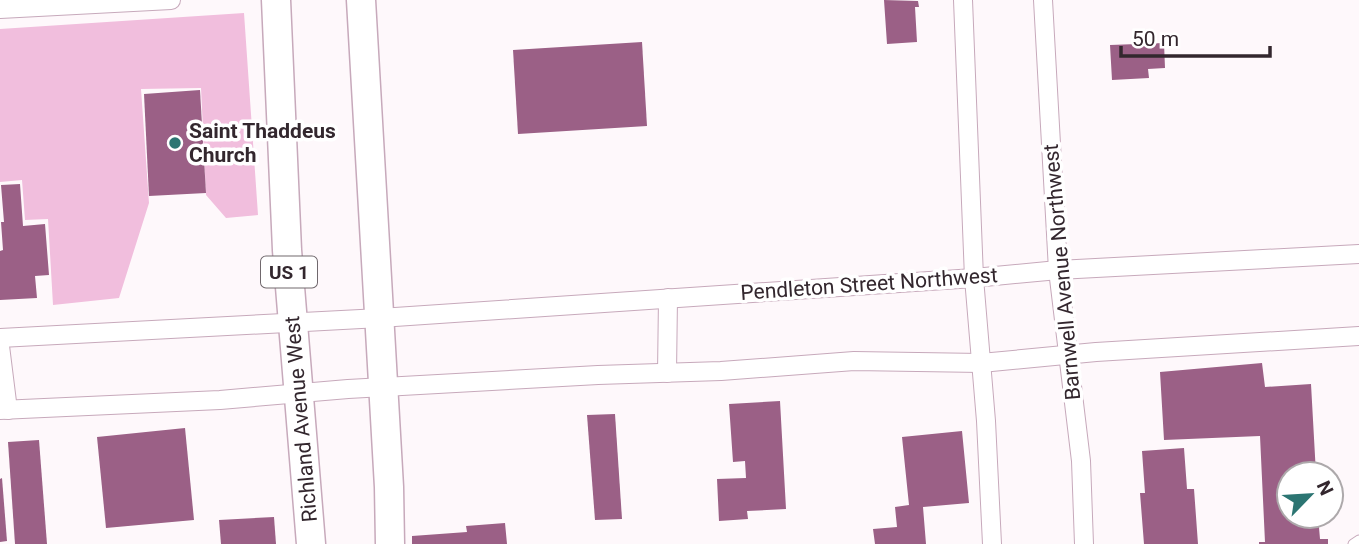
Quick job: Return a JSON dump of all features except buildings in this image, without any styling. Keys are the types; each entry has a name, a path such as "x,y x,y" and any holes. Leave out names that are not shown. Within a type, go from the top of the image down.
{"main road":[{"name":"Richland Avenue West","path":"276,0 287,250 311,544"},
{"path":"361,0 384,387 390,544"}],"street":[{"path":"0,9 171,0"},
{"path":"963,0 974,278 986,421 992,544"},
{"name":"Barnwell Avenue Northwest","path":"1042,0 1058,270 1081,461 1084,544"},
{"name":"Pendleton Street Northwest","path":"0,338 380,318 1058,270 1359,254"},
{"path":"667,373 668,298"},
{"path":"0,346 4,410 220,400 384,387 721,371 854,361 981,363 1096,352 1359,336"}],"lane":[{"path":"1353,544 1359,540"}],"shaded area":[{"path":"244,13 258,215 226,218 206,195 201,88 141,89 149,203 119,298 53,305 48,219 25,220 22,180 0,182 0,29"}],"place":[{"name":"Saint Thaddeus Church","path":"175,143"}]}
